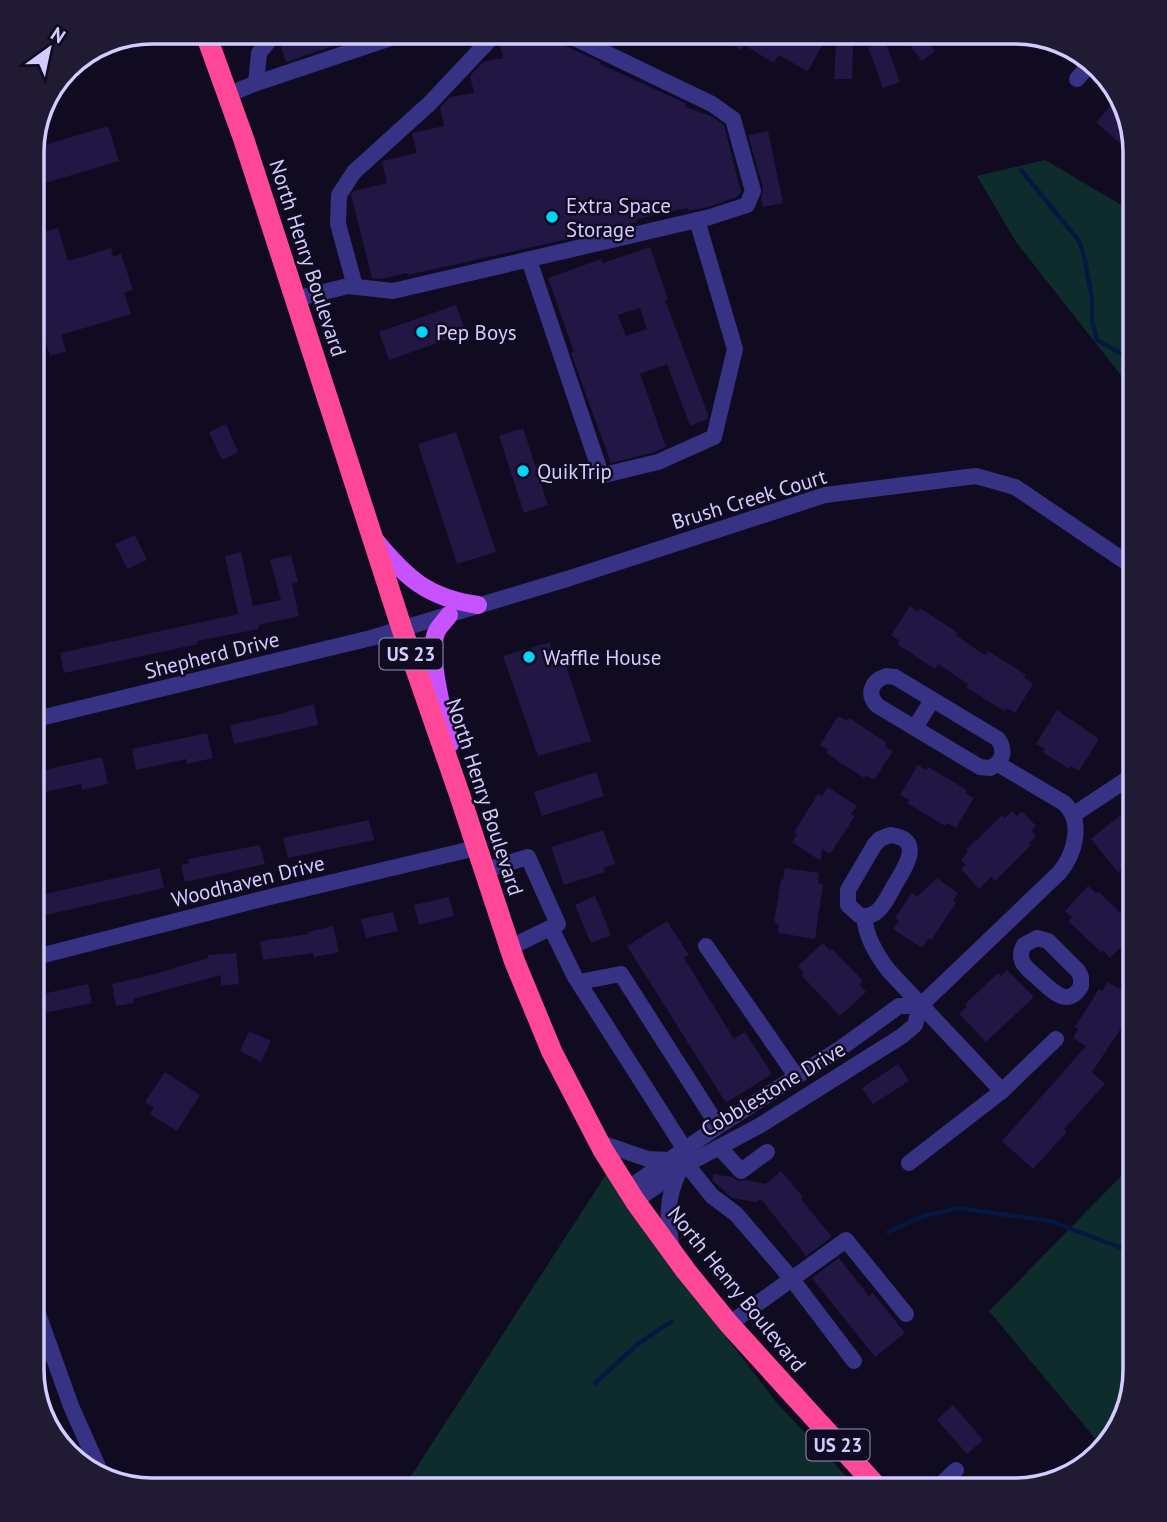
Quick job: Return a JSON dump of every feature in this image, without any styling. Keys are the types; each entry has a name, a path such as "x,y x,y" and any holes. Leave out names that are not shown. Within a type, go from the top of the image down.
{"highway":[{"name":"North Henry Boulevard","path":"212,44 509,948 552,1052 598,1142 631,1195 672,1251 729,1324 869,1478"}],"main road":[{"path":"372,536 398,568 419,586 458,602 478,605"},
{"path":"449,615 435,634 434,650 436,675 460,796"}],"street":[{"path":"256,83 259,53 266,44"},
{"path":"228,95 356,44"},
{"path":"355,286 338,225 339,195 354,172 430,103 486,44"},
{"path":"295,299 348,286 393,291 696,220 747,205 753,191 733,119 712,104 587,44"},
{"path":"1077,79 1085,70"},
{"path":"528,260 600,471 604,475 659,462 714,438 735,349 696,220"},
{"name":"Brush Creek Court","path":"402,629 567,579 825,495 976,476 1016,487 1123,559"},
{"name":"Shepherd Drive","path":"44,717 402,629"},
{"path":"884,676 892,676 932,700 998,739 1003,751 998,764 990,768 980,767 874,701 871,692 874,682 884,676"},
{"path":"915,728 932,700"},
{"path":"998,764 1063,803 1073,815 1123,782"},
{"name":"Cobblestone Drive","path":"683,1161 719,1147 759,1125 915,1026 920,1006 1060,872 1069,860 1075,838 1073,815"},
{"path":"890,835 901,838 909,849 909,862 880,909 872,915 864,916 855,914 849,907 846,897 848,890 878,840 890,835"},
{"name":"Woodhaven Drive","path":"44,955 476,848"},
{"path":"483,871 528,856 558,925 509,948"},
{"path":"864,916 867,935 876,953 920,1006 1002,1091"},
{"path":"1005,925 1025,944"},
{"path":"551,928 579,982 683,1161 712,1196 736,1214 791,1278 854,1361"},
{"path":"706,946 796,1076"},
{"path":"579,982 621,974 718,1126"},
{"name":"Cobblestone Drive","path":"631,1195 683,1161 718,1126 841,1048 899,1006 920,1006"},
{"path":"909,1163 1002,1091 1056,1039"},
{"path":"598,1142 648,1159 683,1161"},
{"path":"719,1147 741,1171 767,1152"},
{"path":"672,1251 668,1204 670,1189 683,1161"},
{"path":"729,1324 846,1240 906,1314"},
{"path":"44,1331 71,1406 96,1463"},
{"path":"948,1478 956,1470"}],"green space":[{"path":"1045,160 1123,206 1123,378 1016,242 977,176"},
{"path":"607,1173 622,1201 776,1402 848,1478 410,1478"},
{"path":"1123,1174 1122,1384 1115,1412 1097,1441 989,1311"}],"building":[{"path":"280,44 339,44 286,62"},
{"path":"561,44 685,103 686,107 711,116 724,125 741,192 737,197 708,207 689,211 688,208 637,219 638,222 582,236 408,275 372,278 351,195 354,191 387,183 382,161 417,153 412,133 444,126 440,108 450,97 474,93 470,76 483,62 503,58 500,45"},
{"path":"732,44 823,44 808,71 778,55 774,63 744,45 741,50"},
{"path":"836,44 853,44 852,79 834,79"},
{"path":"886,44 900,82 883,88 868,47"},
{"path":"909,44 929,44 935,51 922,61"},
{"path":"1112,105 1120,124 1122,143 1121,144 1096,122"},
{"path":"108,126 119,161 44,183 44,145"},
{"path":"768,131 783,203 763,207 763,188 748,135"},
{"path":"58,228 68,261 111,248 113,257 121,254 133,290 124,293 131,314 61,335 66,351 50,356 44,336 44,232"},
{"path":"650,247 668,299 665,300 708,415 707,419 690,426 667,364 640,374 666,447 611,463 571,353 574,352 548,278 601,259 603,263","holes":["640,308 647,329 626,336 618,315"]},
{"name":"Pep Boys","path":"456,305 466,333 389,360 379,332"},
{"path":"226,424 238,452 222,460 209,432"},
{"name":"QuikTrip","path":"523,428 548,505 524,513 499,436"},
{"name":"QuikTrip","path":"456,432 496,552 457,564 418,444"},
{"path":"135,535 147,560 127,569 115,544"},
{"path":"241,552 253,606 281,600 270,560 291,555 298,582 292,584 299,616 258,625 259,629 197,641 198,644 64,673 60,653 238,614 225,556"},
{"path":"910,606 918,612 920,608 958,633 956,635 974,648 986,655 988,651 1026,675 1024,678 1033,684 1015,713 1006,708 1004,711 966,687 968,684 938,664 935,669 897,644 900,641 891,635"},
{"path":"550,642 556,662 564,660 591,741 538,756 503,656"},
{"path":"314,704 318,725 234,744 230,725"},
{"path":"1057,710 1099,739 1079,771 1071,766 1069,769 1043,752 1045,749 1036,744"},
{"path":"838,716 847,721 849,718 887,743 885,746 893,751 874,780 866,775 864,778 826,753 828,750 820,745"},
{"path":"207,733 213,758 187,764 186,759 136,770 132,749"},
{"path":"102,757 108,784 82,790 81,784 44,792 44,770"},
{"path":"918,765 926,770 928,767 967,790 965,793 974,798 956,828 947,823 945,826 907,803 909,800 900,795"},
{"path":"596,772 604,796 542,816 534,792"},
{"path":"828,787 857,806 851,814 855,816 830,854 822,849 821,861 792,842 797,834 794,832 818,794 822,796"},
{"path":"1012,811 1017,816 1022,811 1036,826 1031,831 1036,836 1029,843 1031,845 995,881 991,877 979,889 961,869 966,865 961,860 968,852 966,850 1002,815 1005,818"},
{"path":"1123,813 1123,868 1118,872 1091,839"},
{"path":"369,820 374,840 288,858 283,838"},
{"path":"603,830 615,864 603,868 605,872 564,885 551,847"},
{"path":"260,845 265,864 185,882 181,865 189,863 188,859"},
{"path":"160,868 164,888 44,915 44,894"},
{"path":"785,868 819,873 818,883 823,884 815,939 778,933 779,924 774,923"},
{"path":"937,878 958,893 953,901 956,903 931,940 929,938 922,948 893,929 899,920 895,918 912,893 917,897"},
{"path":"1088,886 1096,893 1098,891 1123,915 1123,944 1110,958 1068,921 1072,917 1065,911"},
{"path":"595,896 611,935 591,943 575,905"},
{"path":"449,897 454,916 419,925 414,905"},
{"path":"393,912 398,931 366,938 361,919"},
{"path":"667,921 689,955 684,958 734,1039 745,1032 772,1074 726,1103 627,946"},
{"path":"333,926 339,952 314,957 313,953 263,960 260,941 309,934 308,932"},
{"path":"823,943 863,981 859,984 866,992 840,1016 802,976 804,973 798,966"},
{"path":"236,953 239,984 221,986 221,975 133,999 134,1003 116,1006 112,984 208,958 208,955"},
{"path":"1007,970 1034,997 986,1042 959,1014 967,1006 965,1004 998,973 1001,976"},
{"path":"1108,982 1123,991 1123,1025 1092,1072 1105,1084 1064,1129 1067,1132 1033,1169 1002,1141 1086,1046 1073,1038 1078,1029 1075,1027 1099,989 1102,991"},
{"path":"88,984 92,1003 44,1013 44,994"},
{"path":"249,1031 271,1041 261,1062 240,1051"},
{"path":"898,1064 909,1081 873,1104 862,1088"},
{"path":"165,1072 200,1095 177,1131 150,1114 154,1108 145,1102"},
{"path":"781,1171 832,1237 806,1256 761,1199 756,1202 732,1198 712,1180 714,1174 732,1177 738,1181 766,1184"},
{"path":"839,1258 869,1296 873,1293 905,1333 875,1357 812,1278"},
{"path":"953,1405 983,1440 967,1454 937,1420"}],"waterway":[{"path":"1021,170 1079,241 1092,298 1092,321 1097,340 1123,354"},
{"path":"888,1232 924,1216 959,1208 1050,1221 1123,1248"},
{"path":"595,1383 639,1343 672,1321"}],"place":[{"name":"Extra Space Storage","path":"552,217"},
{"name":"Pep Boys","path":"422,332"},
{"name":"QuikTrip","path":"523,471"},
{"name":"Waffle House","path":"529,657"}]}
